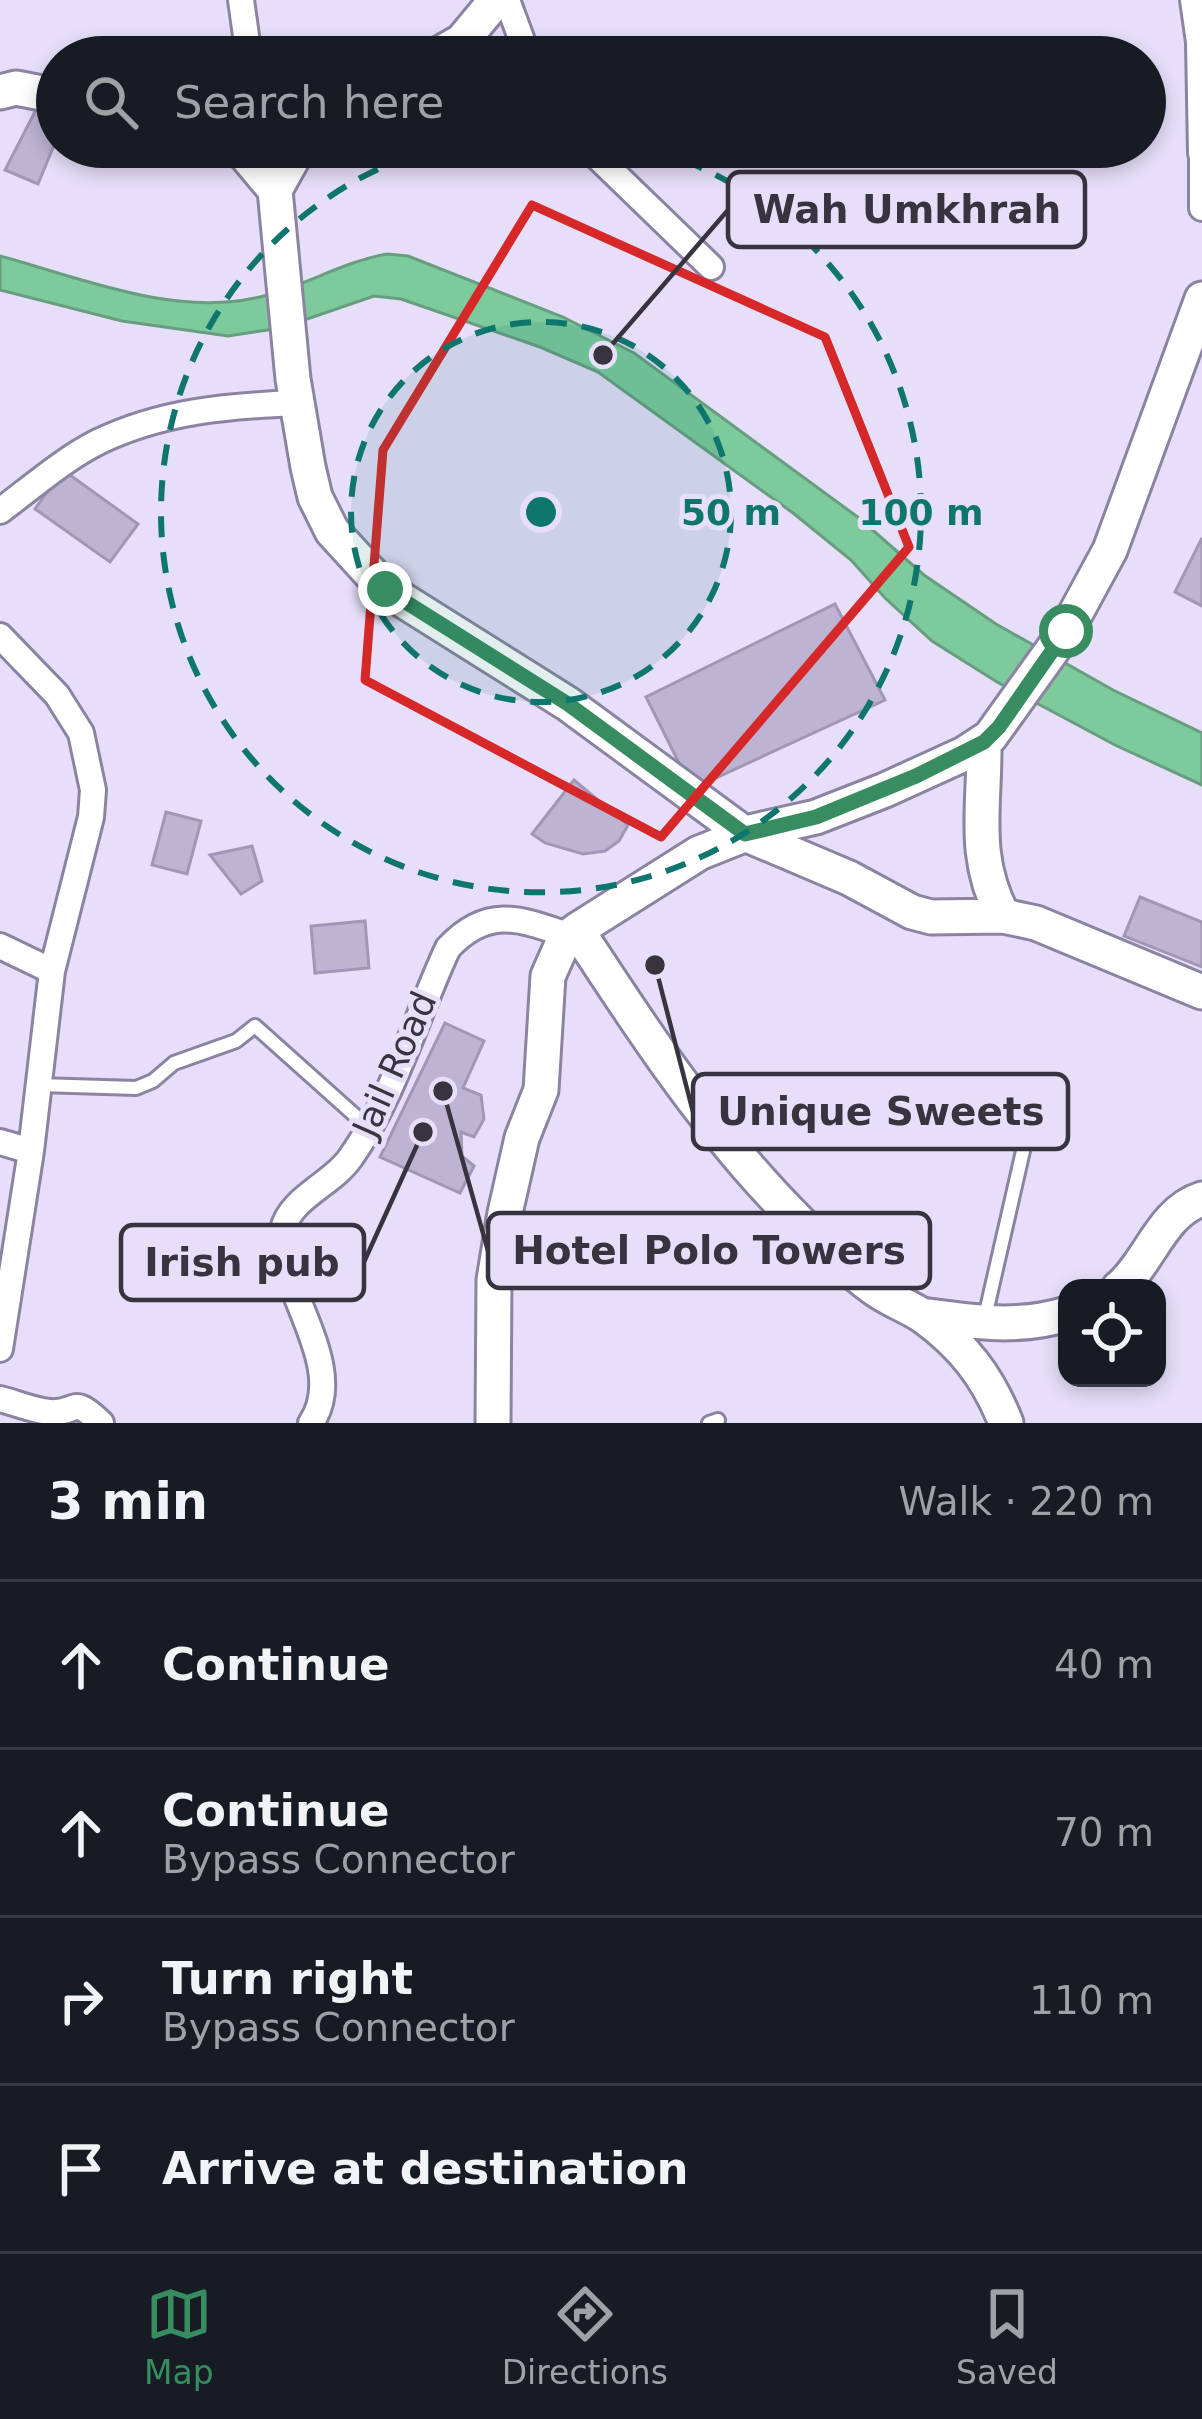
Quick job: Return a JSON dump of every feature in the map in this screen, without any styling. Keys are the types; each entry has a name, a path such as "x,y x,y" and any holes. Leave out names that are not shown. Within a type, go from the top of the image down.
{"street":[{"path":"241,0 246,36"},
{"path":"466,36 496,0"},
{"path":"507,0 520,36"},
{"path":"1193,0 1202,208"},
{"path":"0,92 16,88 36,91"},
{"path":"257,168 275,190"},
{"path":"270,168 295,391 315,496 332,531 371,576 439,626 568,704 745,834 850,878 912,912 931,917 1003,916 1036,923 1202,992"},
{"path":"275,190 287,168"},
{"path":"609,168 711,267"},
{"path":"494,1423 494,1280 522,1138 541,1090 548,976 554,958 573,933 666,871 745,834 816,817 916,776 992,734 1066,631 1110,550 1199,311"},
{"path":"0,511 96,443 151,422 295,391"},
{"path":"0,636 57,695 81,733 93,790 91,817 52,971 0,1349"},
{"path":"992,734 979,836 987,885 1003,916"},
{"name":"Jail Road","path":"311,1423 324,1394 314,1339 286,1257 283,1231 296,1204 349,1161 369,1128 448,948 463,932 499,919 521,919 573,933"},
{"path":"573,933 700,1112 774,1196 841,1264 920,1314 966,1351 992,1389 1006,1423"},
{"path":"0,946 52,971"},
{"path":"0,1142 31,1150"},
{"path":"1130,1279 1171,1218 1202,1199"},
{"path":"920,1314 983,1324 1034,1324 1058,1317"},
{"path":"0,1399 52,1412 84,1407 100,1423"}],"lane":[{"path":"38,1085 136,1088 174,1063 236,1042 255,1026 369,1128"},
{"path":"983,1324 1039,1081"}],"highlighted area":[{"path":"532,205 825,337 909,547 661,837 365,680 383,450"}],"shaded area":[{"path":"387,254 408,256 563,317 634,353 859,518 924,575 996,624 1113,690 1202,733 1202,785 1115,745 932,641 851,560 793,513 598,372 540,347 401,299 374,296 281,328 228,336 122,321 0,290 0,256 126,292 223,302 272,294"}],"building":[{"path":"36,110 36,168 45,168 38,184 5,170"},
{"path":"63,470 138,524 110,562 35,509"},
{"path":"1202,538 1202,606 1175,592"},
{"path":"835,604 885,700 692,789 646,697"},
{"path":"574,780 628,825 619,841 605,851 583,854 545,843 532,834"},
{"path":"166,812 201,821 187,874 152,865"},
{"path":"252,846 262,881 241,894 210,855"},
{"path":"1140,897 1202,922 1202,967 1124,936"},
{"path":"365,921 369,968 315,973 311,926"},
{"path":"445,1023 484,1041 463,1088 481,1095 484,1119 474,1137 461,1132 462,1156 474,1166 460,1193 380,1157"}],"place":[{"name":"Wah Umkhrah","path":"603,355"},
{"name":"Unique Sweets","path":"655,965"},
{"name":"Hotel Polo Towers","path":"443,1091"},
{"name":"Irish pub","path":"423,1132"}],"route":[{"path":"385,589 568,704 745,834 816,817 984,742 1066,631"}]}
